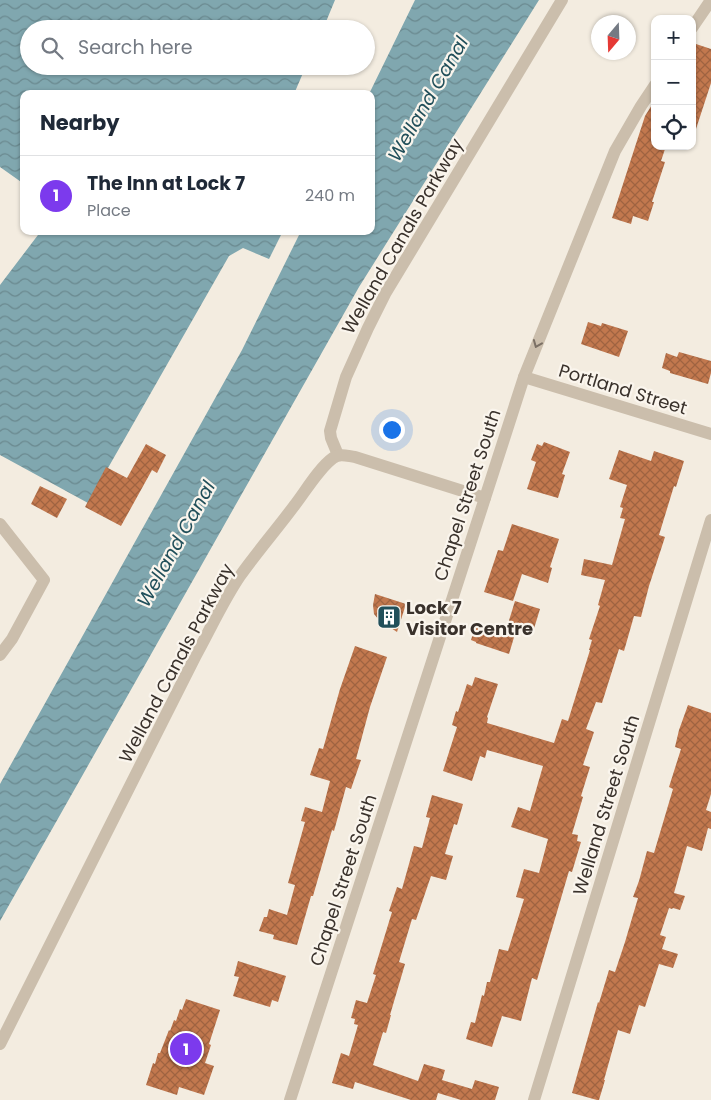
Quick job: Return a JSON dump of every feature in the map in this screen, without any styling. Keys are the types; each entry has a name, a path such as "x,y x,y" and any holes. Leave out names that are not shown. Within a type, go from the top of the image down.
{"street":[{"name":"Welland Canals Parkway","path":"0,1044 226,599 252,560 320,470 332,458 338,455 330,431 346,377 368,328 415,243 562,0"},
{"path":"696,22 711,0"},
{"name":"Chapel Street South","path":"290,1100 524,377 615,151 651,91"},
{"name":"Portland Street","path":"524,377 711,434"},
{"path":"338,455 355,457 485,498"},
{"name":"Welland Street South","path":"534,1100 711,520"},
{"path":"0,524 44,580 12,639 0,656"}],"water":[{"path":"0,0 335,0 327,20 20,20 20,75 302,75 296,90 20,90 20,181 0,167"},
{"name":"Welland Canal","path":"415,0 539,0 359,287 0,921 0,784 242,350 299,235 375,235 375,90 371,90"},
{"path":"38,235 281,235 269,259 243,248 229,256 88,503 0,455 0,285"}],"building":[{"path":"696,44 711,49 711,83 696,129"},
{"path":"651,106 651,150 665,150 661,161 665,162 648,221 633,216 631,224 612,218 645,116"},
{"path":"588,322 601,326 602,323 628,331 619,357 581,344"},
{"path":"679,352 711,361 711,373 708,384 670,373 670,371 662,368 666,353 677,357"},
{"path":"544,442 570,452 562,474 565,475 558,498 527,489 536,462 531,460 537,444 542,446"},
{"path":"146,444 166,455 157,473 152,470 121,526 85,507 106,467 127,478"},
{"path":"619,450 651,461 654,451 684,461 659,535 665,537 641,617 634,616 624,651 619,649 602,703 596,702 586,729 594,732 583,765 590,767 572,834 578,835 577,841 581,842 572,872 569,871 537,980 532,978 521,1021 502,1016 492,1047 466,1039 471,1022 475,1023 482,995 484,996 487,982 490,982 499,949 508,951 524,899 516,897 524,869 539,873 548,839 511,827 518,807 530,811 543,766 487,750 485,758 480,756 472,781 443,771 457,727 452,725 467,684 472,686 475,677 498,684 487,717 487,723 554,743 562,719 568,721 590,650 592,640 589,639 600,606 598,605 605,580 581,575 584,559 612,565 625,519 620,518 623,508 620,507 627,485 609,479"},
{"path":"40,486 67,499 57,518 31,504"},
{"path":"512,524 559,539 550,567 552,568 548,583 522,574 513,601 484,592 498,550 503,551"},
{"name":"Lock 7 Visitor Centre","path":"375,594 406,604 397,632 379,620 374,614"},
{"path":"515,601 540,609 532,635 507,627"},
{"path":"476,624 515,634 509,654 471,640"},
{"path":"355,646 387,657 370,707 356,759 361,760 351,789 346,787 334,831 332,830 297,945 273,939 274,935 259,931 269,909 287,915 295,885 288,883 305,822 301,821 305,807 322,812 330,781 310,775 319,748 323,749 340,689"},
{"path":"688,705 711,713 711,794 706,810 711,812 711,829 708,828 702,851 687,846 674,893 685,896 680,910 669,908 660,935 666,937 662,949 678,954 673,968 659,964 645,1007 639,1005 630,1034 618,1030 599,1100 597,1100 572,1093 609,970 615,972 625,942 638,898 633,897 647,851 654,853 673,789 669,787 681,749 675,747"},
{"path":"432,795 463,804 457,825 454,824 445,854 453,856 446,880 431,876 416,920 412,919 399,962 405,964 386,1033 383,1032 373,1065 418,1081 424,1064 445,1070 442,1080 472,1089 475,1080 499,1087 495,1100 461,1100 438,1093 436,1100 411,1100 355,1082 353,1089 332,1083 341,1053 349,1056 358,1025 354,1024 355,1019 351,1018 356,1000 367,1003 376,975 373,974 392,912 389,911 397,887 402,889 414,846 422,848 430,818 426,817"},
{"path":"238,961 286,976 278,1002 272,1000 270,1007 233,996 239,977 234,976"},
{"path":"186,999 220,1010 205,1063 214,1066 204,1095 179,1087 177,1095 146,1085 153,1063 155,1064 158,1053 160,1053 169,1030 174,1020 176,1021"}],"place":[{"name":"Lock 7 Visitor Centre","path":"389,617"},
{"name":"The Inn at Lock 7","path":"186,1049"}]}
